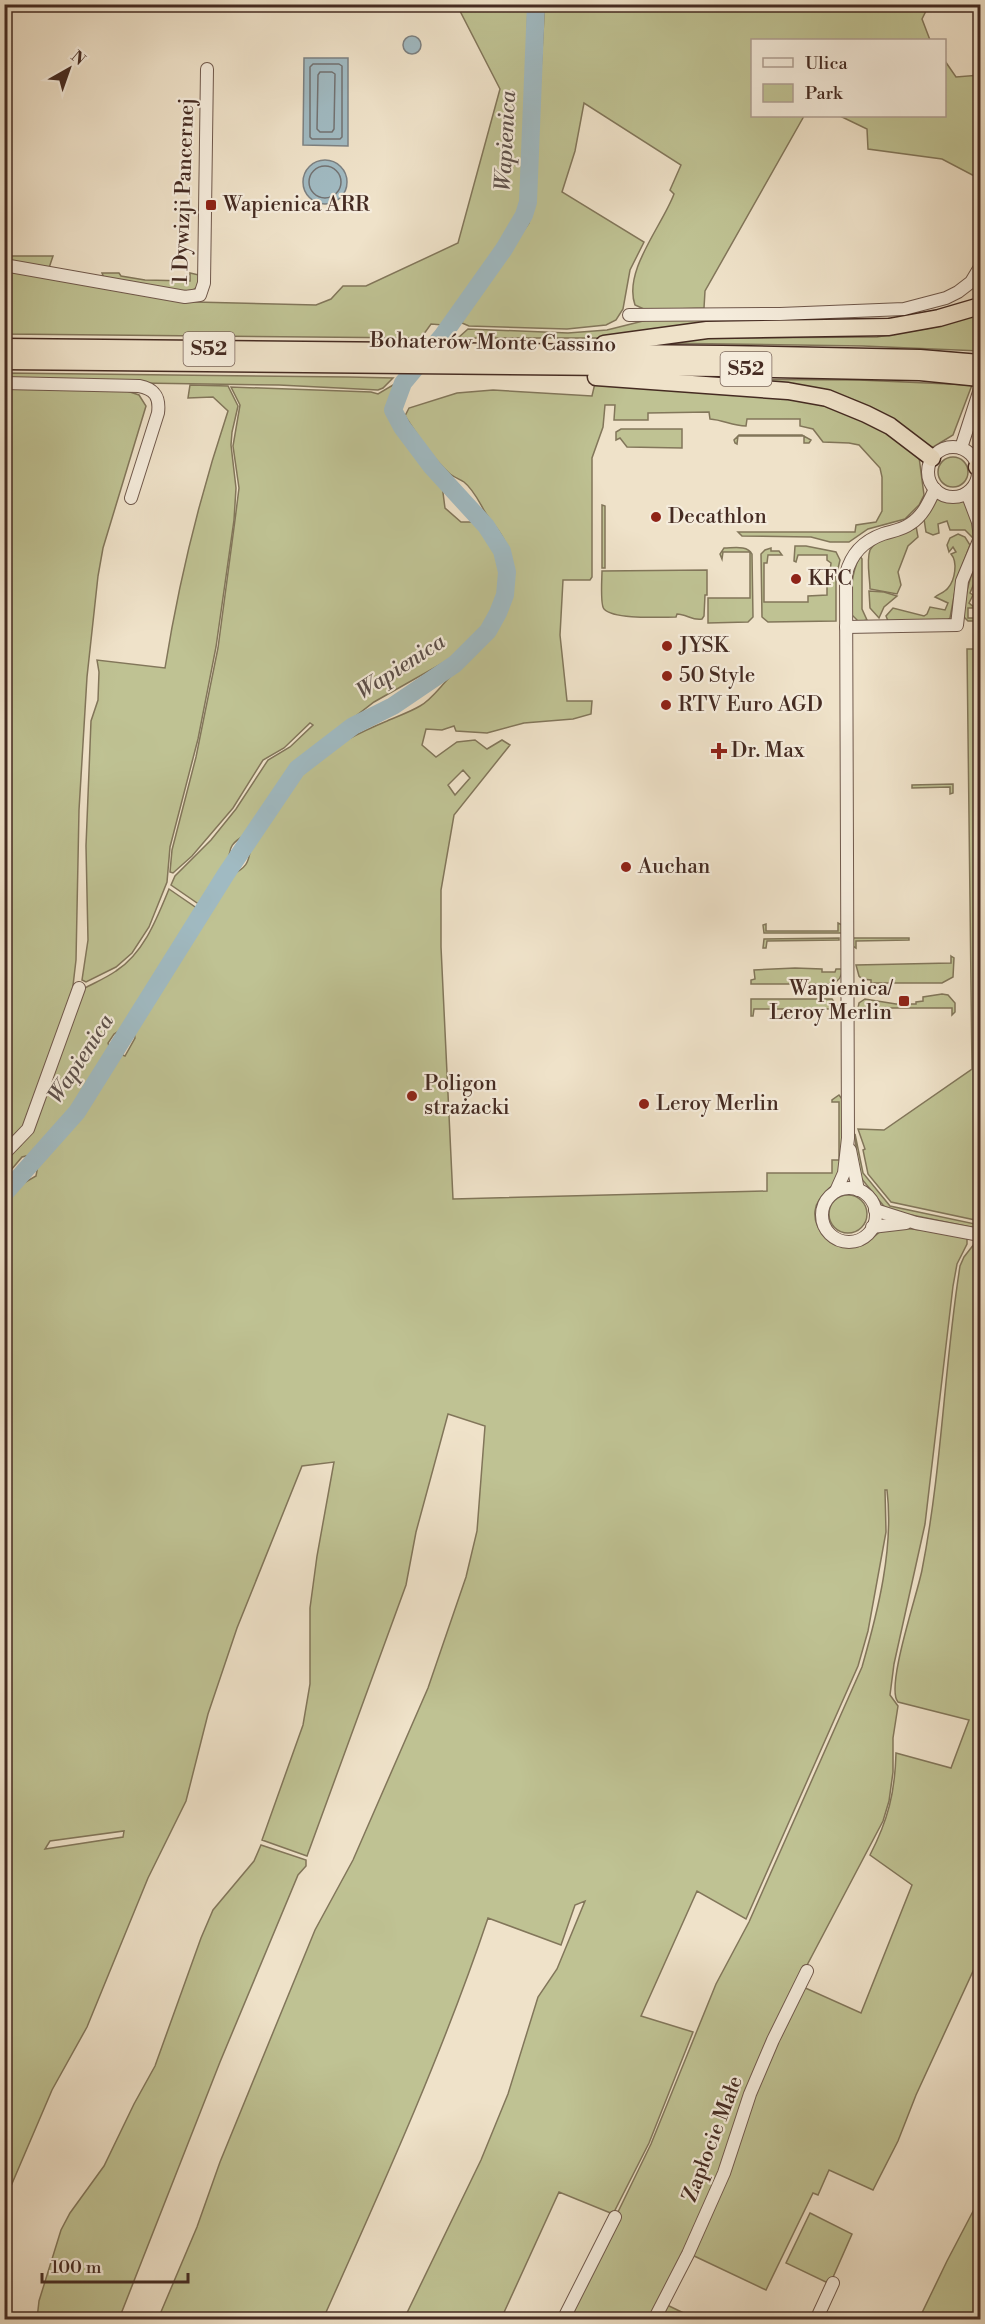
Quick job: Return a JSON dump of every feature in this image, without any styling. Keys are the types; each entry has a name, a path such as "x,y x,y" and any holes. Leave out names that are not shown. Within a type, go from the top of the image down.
{"highway":[{"path":"542,352 706,330 889,327 939,318 981,306"},
{"name":"Bohaterów Monte Cassino","path":"4,346 908,358 981,363"},
{"name":"Bohaterów Monte Cassino","path":"4,361 920,372 981,378"},
{"path":"512,366 608,378 788,391 827,398 890,426 932,458"}],"street":[{"name":"1 Dywizji Pancernej","path":"4,265 185,297 200,295 204,283 207,69"},
{"path":"629,315 780,314 904,309 946,298 958,292 971,282 981,267"},
{"path":"4,383 139,386 156,393 159,402 158,413 131,498"},
{"path":"961,448 979,394"},
{"path":"948,447 961,448 972,455 979,466 977,477 967,492 952,497 945,496 935,489 928,471 932,458 936,453 948,447"},
{"path":"836,1191 851,1188 858,1190 872,1201 875,1210 872,1227 867,1234 850,1241 841,1240 826,1230 822,1213 824,1204 836,1191 844,1173 848,1138 846,574 852,557 871,540 910,525 923,512 935,489"},
{"path":"846,627 957,625 962,581 980,538 978,522 967,492"},
{"path":"4,1154 28,1129 79,988"},
{"path":"848,1138 858,1190"},
{"path":"875,1210 916,1223 981,1235"},
{"path":"872,1227 916,1223"},
{"name":"Zapłocie Małe","path":"654,2319 688,2254 724,2173 750,2094 807,1971"},
{"path":"564,2319 615,2217"},
{"path":"816,2319 833,2283"}],"green space":[{"path":"460,5 528,5 523,198 498,248 443,325 431,324 421,338 5,334 4,269 195,302 316,305 331,299 343,286 366,286 458,243 500,89 460,11"},
{"path":"543,5 929,5 922,19 930,39 751,39 751,117 803,117 705,291 704,308 646,310 635,305 634,278 639,263 674,194 670,190 681,165 584,103 575,151 562,192 644,242 630,270 623,309 616,320 606,325 567,329 469,326 462,323 464,316 529,223 534,201"},
{"path":"946,62 956,77 980,75 980,179 942,159 868,149 867,129 842,117 946,117"},
{"path":"4,256 53,256 49,268 5,260"},
{"path":"102,273 119,273 121,276 145,280 190,281 190,273 199,275 198,286 187,292 104,278"},
{"path":"980,314 980,351 863,346 656,343 698,336 877,337 930,328"},
{"path":"740,316 741,321 723,321 601,338 458,338 468,329 568,333 607,330 655,318"},
{"path":"4,373 393,378 378,390 279,385 5,381"},
{"path":"701,379 859,380 972,385 953,435 930,449 873,410"},
{"path":"398,382 390,402 391,415 401,432 442,485 445,508 461,522 474,522 490,540 501,564 502,583 493,609 477,635 450,659 374,702 307,754 290,771 245,835 231,847 228,862 200,905 171,885 175,876 211,840 236,809 268,760 290,747 313,725 310,723 284,748 263,760 233,808 192,856 173,873 170,872 172,850 196,757 218,648 235,520 239,488 233,446 240,405 231,387 378,394"},
{"path":"595,383 787,396 826,404 875,424 919,457 924,495 919,505 905,519 868,529 849,542 830,542 811,537 742,536 738,532 855,532 856,525 876,522 882,511 880,468 859,445 823,442 813,429 800,426 800,419 747,419 746,426 741,426 710,419 709,412 648,413 648,420 614,420 615,405 605,405 603,427 592,458 592,577 590,580 563,580 560,635 567,701 592,701 591,714 573,719 524,723 487,733 456,731 454,726 442,730 426,729 422,745 436,757 457,742 475,740 487,749 502,740 510,745 454,815 441,890 441,947 453,1199 767,1191 767,1173 832,1173 832,1160 839,1160 839,1102 832,1102 832,1100 839,1095 842,1099 844,1141 840,1173 821,1198 815,1211 817,1224 824,1236 838,1246 844,1247 861,1245 885,1229 938,1232 967,1238 967,1244 957,1264 953,1286 925,1524 894,1664 890,1695 898,1706 893,1738 893,1772 889,1801 883,1821 795,1988 722,2172 651,2319 566,2319 651,2144 716,1984 749,1922 862,1667 879,1602 886,1557 889,1512 887,1490 885,1490 886,1532 868,1631 858,1666 746,1919 697,1891 641,2016 693,2032 649,2143 613,2214 559,2192 501,2319 404,2319 481,2160 508,2094 538,1997 557,1969 585,1901 575,1905 561,1945 488,1918 431,2070 323,2319 158,2319 315,1930 353,1860 428,1688 466,1577 477,1531 485,1426 448,1414 416,1532 406,1585 307,1856 262,1840 303,1725 310,1684 310,1608 334,1462 302,1466 237,1628 208,1714 186,1801 148,1878 87,2027 52,2090 5,2200 5,1201 19,1183 24,1183 36,1176 38,1165 80,1114 120,1054 125,1056 135,1038 134,1031 232,875 247,863 255,839 291,785 309,765 335,746 412,710 428,700 477,650 500,618 508,600 511,582 511,562 505,542 471,489 464,482 452,476 436,460 420,438 405,416 409,408 457,393 493,390 592,396","holes":["463,770 470,778 455,795 448,785","124,1831 123,1837 45,1849 50,1841"]},
{"path":"190,385 228,386 238,406 231,445 236,488 234,520 216,647 198,739 170,847 167,882 149,927 132,953 116,967 86,982 82,980 88,940 86,846 91,721 98,700 97,660 165,668 191,538 228,411 213,397 188,398"},
{"path":"5,386 124,390 139,395 146,406 103,548 98,576 87,677 79,810 76,960 72,994 24,1125 5,1148"},
{"path":"980,408 980,460 974,441"},
{"path":"621,429 682,429 682,448 627,447 620,438 616,440 616,432"},
{"path":"802,435 804,436 738,436"},
{"path":"804,436 811,440 809,443 804,443"},
{"path":"953,457 964,461 968,472 964,483 953,487 942,483 938,472 942,461"},
{"path":"936,497 951,501 966,498 972,515 974,539 965,530 950,530 947,521 938,524 939,533 933,535 926,532 924,519"},
{"path":"602,505 605,506 605,568 602,568"},
{"path":"916,526 918,537 908,546 898,572 901,585 897,594 870,589 868,564 870,550 878,542"},
{"path":"958,534 965,537 970,545 957,580 950,618 947,620 888,621 886,616 893,608 924,616 930,607 945,610 948,603 935,597 947,589 952,580 955,566 951,554 956,552 953,547 949,552 947,545 950,538"},
{"path":"795,546 836,552 840,560 836,577 836,621 768,622 762,617 761,554 765,550 771,548 771,551 779,551 782,555 768,555 767,563 764,563 764,602 808,602 808,596 827,595 827,573 830,571 831,563 827,560 827,555 798,555 796,562 794,561"},
{"path":"724,548 744,548 750,551 752,554 753,617 748,622 708,623 708,598 750,598 750,552 723,552 722,559 720,554"},
{"path":"980,549 980,569 970,593 973,595 969,603 975,608 968,608 968,618 974,618 975,621 968,621 963,616 965,599"},
{"path":"860,556 862,559 862,609 867,620 859,622 852,615 851,592 854,571"},
{"path":"707,570 707,595 705,595 702,619 677,614 676,617 617,615 609,613 603,607 602,571"},
{"path":"869,591 897,596 884,607 879,618 870,608"},
{"path":"967,649 980,649 980,1221 891,1202 868,1174 863,1150 865,1149 858,1129 884,1130 972,1069"},
{"path":"953,784 953,793 950,794 950,787 912,788 912,785"},
{"path":"169,889 198,909 129,1025 114,1034 108,1043 110,1049 67,1119 34,1154 22,1157 11,1170 12,1176 5,1185 5,1159 21,1145 83,989 116,971 134,955 160,912"},
{"path":"838,923 842,925 842,933 764,933 763,925 766,924 766,931 838,931"},
{"path":"839,938 839,940 767,941 766,948 763,948 764,939"},
{"path":"853,938 909,938 909,940 856,941 856,948 853,946"},
{"path":"951,956 954,958 953,977 942,983 871,983 871,980 862,979 859,976 856,965 951,963"},
{"path":"822,969 822,972 835,972 836,969 842,969 842,972 837,982 832,984 751,984 751,980 755,979 754,970"},
{"path":"948,995 955,1003 955,1012 952,1015 952,1008 858,1008 859,1003 865,999 896,1004 916,1004 916,1002 923,1001 923,997"},
{"path":"751,999 832,999 838,1007 842,1007 842,1013 836,1016 836,1009 754,1009 753,1016 751,1016"},
{"path":"855,1134 863,1173 890,1206 980,1225 980,1229 887,1210 861,1178"},
{"path":"848,1195 861,1201 867,1214 861,1227 848,1233 835,1227 829,1214 835,1201"},
{"path":"978,1239 980,1240 980,1956 916,2095 898,2141 873,2190 829,2170 818,2195 813,2193 766,2290 690,2254 752,2095 801,1986 861,2013 912,1885 870,1855 882,1830 889,1806 896,1753 951,1768 969,1720 898,1702 895,1693 899,1660 922,1570 929,1532 960,1266"},
{"path":"261,1845 306,1860 306,1866 298,1875 220,2062 119,2319 37,2319 39,2301 61,2230 70,2213 104,2166 155,2066 213,1910 254,1861"},
{"path":"980,2198 980,2319 919,2319 947,2261"},
{"path":"810,2213 852,2234 830,2284 786,2263"},
{"path":"665,2304 696,2319 657,2320"}],"water":[{"path":"412,36 418,39 421,45 418,51 412,54 406,51 403,45 406,39"},
{"path":"304,58 348,58 348,146 303,145"},
{"path":"325,160 340,167 347,182 340,197 325,204 310,197 303,182 310,167"}],"waterway":[{"name":"Wapienica","path":"4,1194 77,1112 226,874 297,769 353,726 393,706 455,664 488,631 498,613 505,595 507,572 502,551 486,526 432,467 402,427 393,410 403,383 443,335 504,249 524,215 528,202 536,4"}],"place":[{"name":"Wapienica ARR","path":"211,205"},
{"name":"Decathlon","path":"656,517"},
{"name":"KFC","path":"796,579"},
{"name":"JYSK","path":"667,646"},
{"name":"50 Style","path":"667,676"},
{"name":"RTV Euro AGD","path":"666,705"},
{"name":"Dr. Max","path":"719,751"},
{"name":"Auchan","path":"626,867"},
{"name":"Wapienica/ Leroy Merlin","path":"904,1001"},
{"name":"Poligon strażacki","path":"412,1096"},
{"name":"Leroy Merlin","path":"644,1104"}]}
